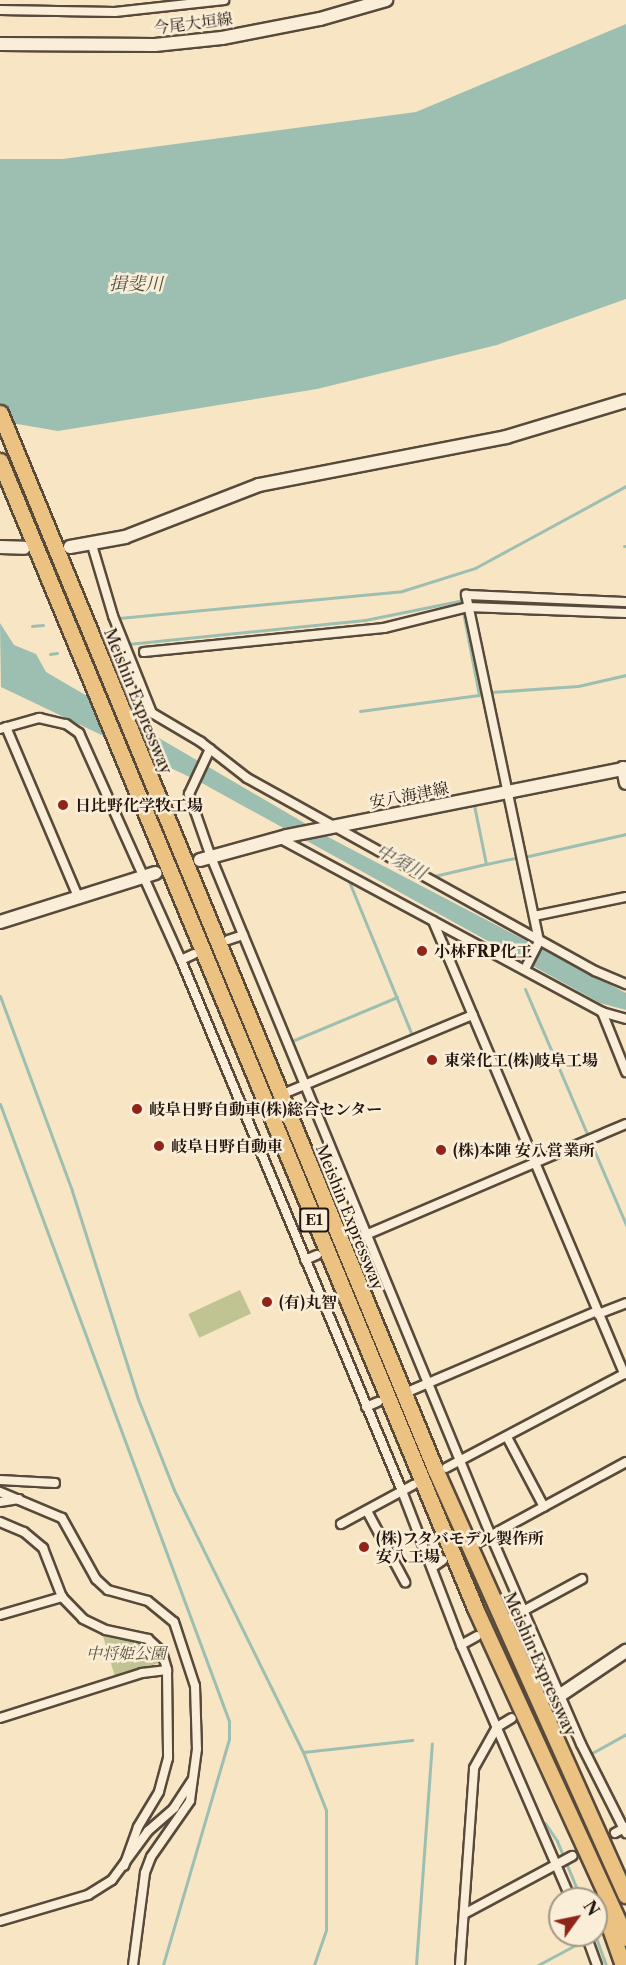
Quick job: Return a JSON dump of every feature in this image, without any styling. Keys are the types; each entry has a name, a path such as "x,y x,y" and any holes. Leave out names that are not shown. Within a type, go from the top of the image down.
{"highway":[{"name":"Meishin Expressway","path":"0,413 435,1469 575,1786 626,1895"},
{"name":"Meishin Expressway","path":"0,461 476,1608 626,1938"},
{"path":"476,1608 508,1692 600,1901 623,1965"},
{"path":"575,1786 626,1880"}],"main road":[{"name":"今尾大垣線","path":"0,44 155,45 222,38 320,19 386,0"},
{"path":"70,547 92,545 125,537 259,485 507,437 626,400"},
{"path":"0,547 24,548"},
{"path":"624,768 626,783"},
{"name":"安八海津線","path":"206,858 282,837 624,768"},
{"path":"0,922 155,873"},
{"path":"558,1694 625,1654"}],"street":[{"path":"0,10 115,12 224,0"},
{"path":"92,545 113,616 152,713 247,778 332,827 539,943 626,984"},
{"path":"525,969 539,943 466,595 626,602"},
{"path":"144,652 384,628 468,607 626,613"},
{"path":"78,897 3,728 39,718 66,724 79,733 181,960 402,1491 461,1645 566,1887"},
{"path":"208,753 190,786 191,804 206,858 243,935 365,1234 558,1694 625,1829 615,1833"},
{"path":"282,837 602,1012 626,1018"},
{"path":"534,916 626,897"},
{"path":"433,921 533,1164 624,1374 446,1468"},
{"path":"228,940 243,935"},
{"path":"181,960 194,954"},
{"path":"602,1012 626,1072"},
{"path":"290,1091 472,1015"},
{"path":"243,1111 256,1105"},
{"path":"354,1240 626,1124"},
{"path":"304,1260 317,1255"},
{"path":"412,1390 626,1303"},
{"path":"366,1407 378,1402"},
{"path":"507,1437 544,1507"},
{"path":"477,1543 626,1462"},
{"path":"0,1480 55,1483"},
{"path":"341,1524 412,1485"},
{"path":"0,1492 22,1499 62,1518 96,1579 108,1590 148,1601 174,1622 195,1686 194,1776 190,1801 151,1857 145,1873 133,1965"},
{"path":"0,1502 22,1499"},
{"path":"367,1511 405,1582"},
{"path":"0,1522 24,1532 43,1548 62,1597 83,1619 106,1630 155,1642 167,1670 168,1758 159,1792 138,1827 124,1866"},
{"path":"433,1567 443,1560"},
{"path":"510,1618 582,1579"},
{"path":"0,1616 62,1597"},
{"path":"461,1645 477,1636"},
{"path":"0,1718 142,1673 167,1670"},
{"path":"546,1699 558,1694"},
{"path":"460,1965 474,1768 497,1727 512,1718"},
{"path":"0,1921 88,1895 112,1880 148,1831 174,1808 194,1776"},
{"path":"464,1914 572,1856"},
{"path":"590,1947 597,1965"}],"green space":[{"path":"240,1290 251,1314 199,1338 188,1314"},
{"name":"中将姫公園","path":"128,1635 153,1644 159,1663 115,1677 103,1636"}],"water":[{"name":"揖斐川","path":"626,24 626,299 497,345 317,389 58,431 0,421 0,159 63,159 416,112"},
{"path":"0,623 14,645 36,654 46,672 330,838 626,993 626,1010 600,1003 200,782 1,687"}],"waterway":[{"path":"119,618 402,591 475,568 626,486"},
{"path":"128,644 365,620 464,600"},
{"path":"470,601 626,607"},
{"path":"360,711 479,695 463,612"},
{"path":"32,626 43,625"},
{"path":"50,654 57,653"},
{"path":"491,692 578,686 626,675"},
{"name":"中須川","path":"430,877 486,864 474,805"},
{"path":"524,857 626,834"},
{"path":"486,864 519,857"},
{"path":"348,879 412,1035"},
{"path":"525,989 626,1225"},
{"path":"0,996 72,1191 138,1399 174,1490 303,1752 326,1810 326,1930 314,1965"},
{"path":"292,1041 397,997"},
{"path":"0,1104 229,1721 229,1739 163,1965"},
{"path":"561,1686 626,1642"},
{"path":"592,1753 626,1734"},
{"path":"303,1752 412,1740"},
{"path":"416,1965 432,1744"},
{"path":"545,1823 557,1841 576,1887"},
{"path":"511,1883 562,1855"},
{"path":"538,1965 572,1947"},
{"path":"599,1947 606,1965"}],"tunnel":[{"path":"572,1856 615,1833"}],"place":[{"name":"日比野化学牧工場","path":"63,805"},
{"name":"小林FRP化工","path":"422,951"},
{"name":"東栄化工(株)岐阜工場","path":"432,1060"},
{"name":"岐阜日野自動車(株)総合センター","path":"137,1109"},
{"name":"岐阜日野自動車","path":"159,1146"},
{"name":"(株)本陣 安八営業所","path":"441,1150"},
{"name":"(有)丸智","path":"267,1302"},
{"name":"(株)フタバモデル製作所 安八工場","path":"364,1547"}]}
